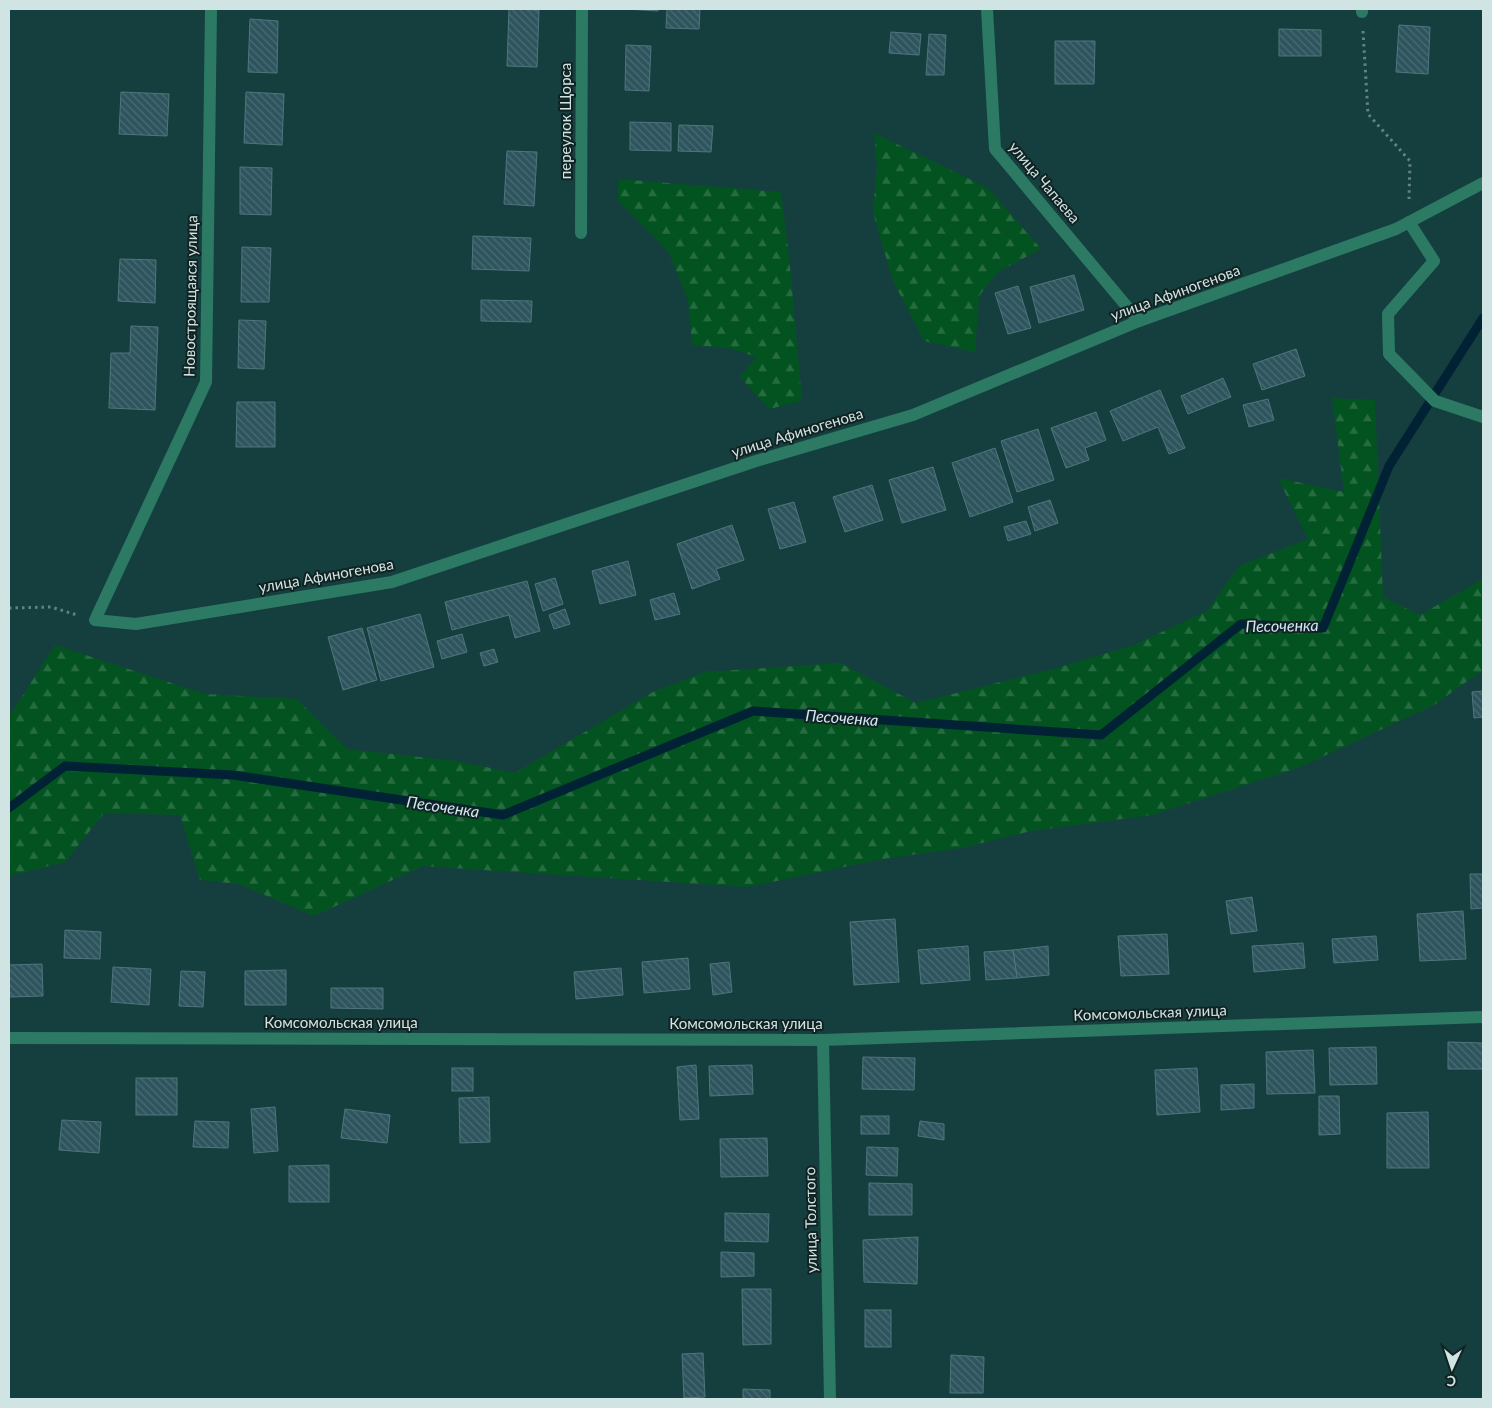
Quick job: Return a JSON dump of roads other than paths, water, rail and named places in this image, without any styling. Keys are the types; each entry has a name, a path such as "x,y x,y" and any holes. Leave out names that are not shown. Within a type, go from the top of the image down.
{"street":[{"name":"Новостроящаяся улица","path":"95,620 206,382 211,9"},
{"name":"переулок Щорса","path":"581,233 582,9"},
{"name":"улица Чапаева","path":"986,9 995,149 1139,321"},
{"name":"улица Афиногенова","path":"95,620 136,624 392,582 756,461 913,415 1139,321 1396,229 1483,183"},
{"path":"1409,222 1434,261 1388,314 1389,354 1435,401 1483,417"},
{"name":"Комсомольская улица","path":"9,1038 823,1040 1483,1017"},
{"name":"улица Толстого","path":"823,1040 830,1399"}],"waterway":[{"name":"Песоченка","path":"9,808 65,766 233,775 503,815 753,711 1101,735 1241,624 1323,628 1389,466 1483,318"}]}
